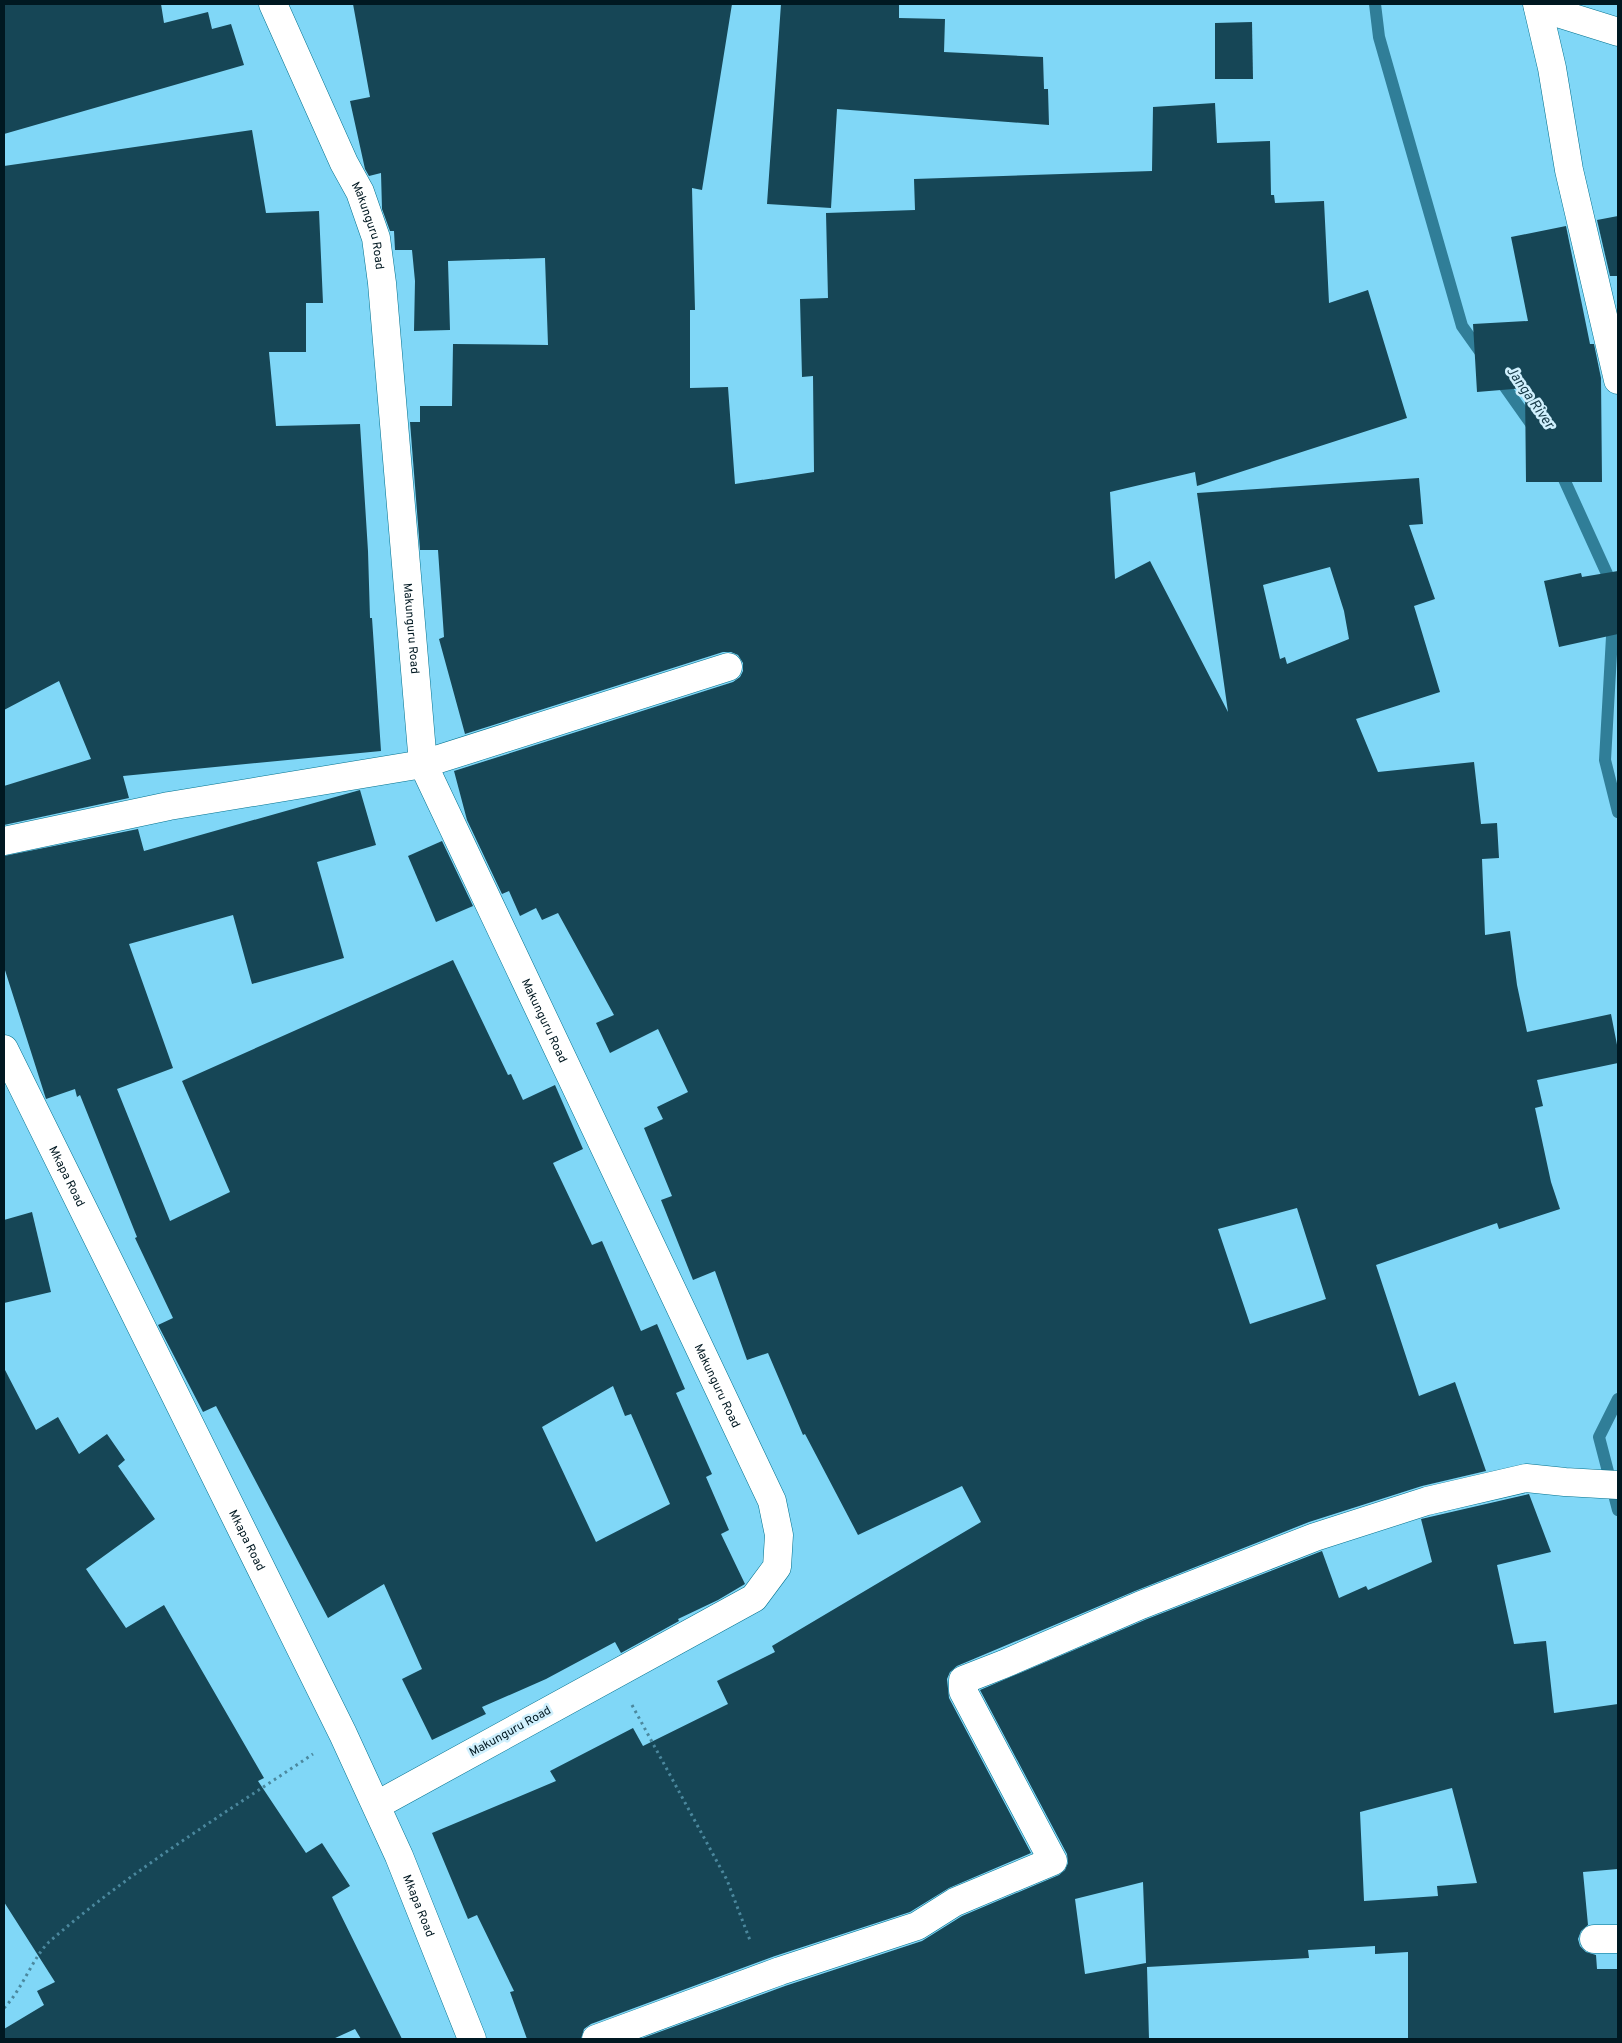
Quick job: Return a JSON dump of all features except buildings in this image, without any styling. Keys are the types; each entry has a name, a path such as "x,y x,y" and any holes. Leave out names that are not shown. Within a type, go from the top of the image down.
{"street":[{"name":"Makunguru Road","path":"273,4 344,164 360,192 376,238 382,283 423,764 772,1500 779,1535 777,1567 754,1598 376,1805"},
{"path":"1537,6 1618,32"},
{"path":"1537,6 1552,68 1571,179 1618,380"},
{"path":"4,841 169,806 423,764 728,667"},
{"name":"Mkapa Road","path":"4,1049 343,1734 376,1805 472,2039"},
{"path":"596,2039 763,1977 917,1926 955,1902 1054,1861 963,1691 963,1680 1141,1605 1315,1537 1427,1501 1526,1478 1618,1485"}],"path":[{"path":"615,1674 727,1880 763,1977"},
{"path":"4,2008 22,1986 47,1944 117,1886 343,1734"}],"waterway":[{"name":"Janga River","path":"1375,4 1379,37 1462,326 1484,357"},
{"name":"Janga River","path":"1498,377 1534,428"},
{"name":"Janga River","path":"1558,466 1613,587"},
{"name":"Janga River","path":"1613,619 1605,760 1618,812"},
{"name":"Janga River","path":"1618,1399 1599,1437 1618,1510"}]}
